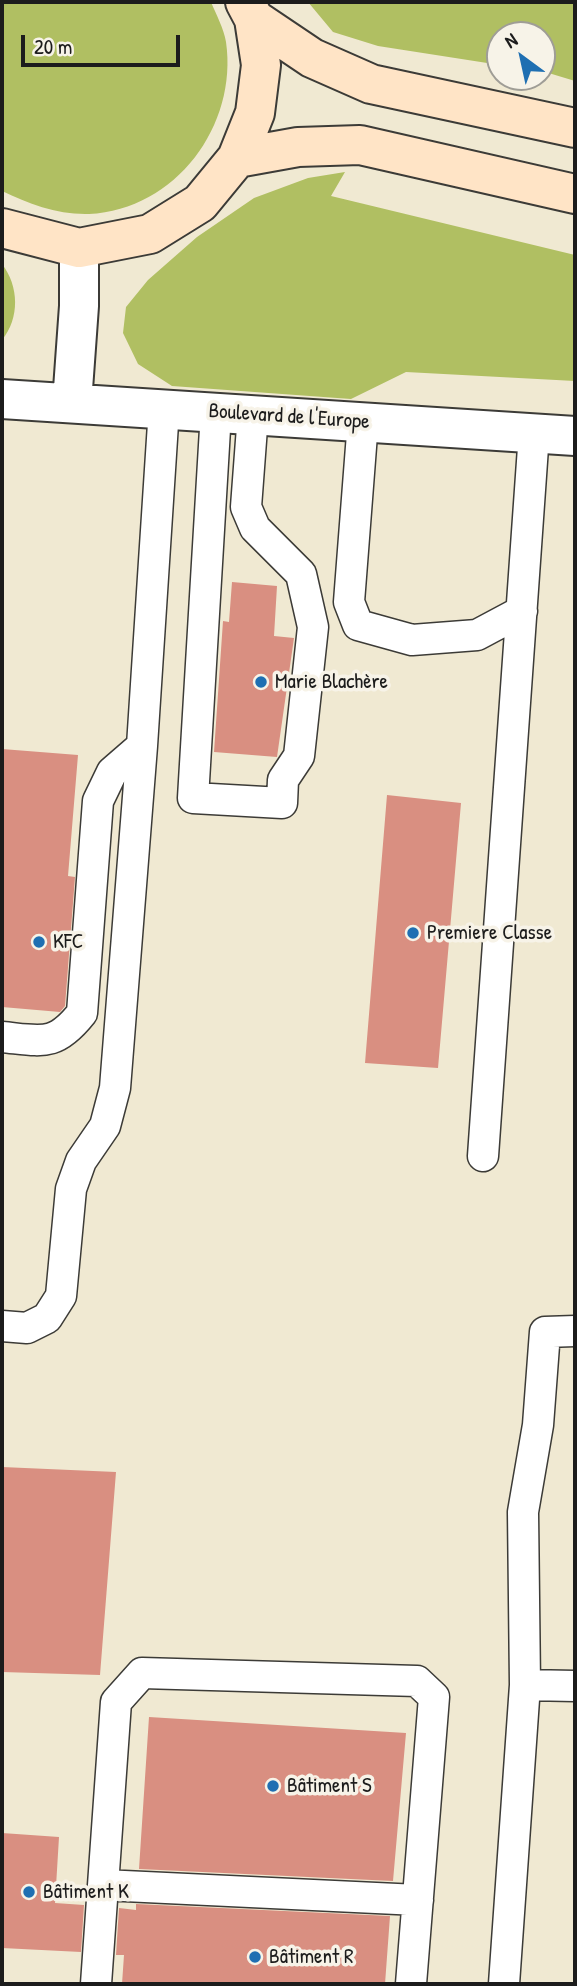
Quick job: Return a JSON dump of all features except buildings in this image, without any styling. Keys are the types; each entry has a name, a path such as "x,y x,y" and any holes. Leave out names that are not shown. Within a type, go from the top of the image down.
{"street":[{"path":"249,10 312,58 371,84 575,128"},
{"path":"2,228 79,248 150,234 200,203 237,158 255,114 261,65 249,10"},
{"path":"237,158 298,147 360,145 575,194"},
{"path":"72,403 79,306 79,248"},
{"name":"Boulevard de l'Europe","path":"2,399 575,436"}],"lane":[{"path":"2,1326 27,1328 47,1318 61,1296 71,1189 81,1161 104,1126 115,1088 142,746 164,408"},
{"path":"234,413 246,507 255,528 301,574 313,627 299,756 284,780 282,803 193,798 234,413"},
{"path":"363,421 349,602 358,625 412,640 477,635 522,611"},
{"path":"483,1156 534,433"},
{"path":"2,1037 47,1042 66,1033 82,1013 98,801 112,772 142,746"},
{"path":"504,1984 525,1685 523,1513 538,1425 545,1332 575,1331"},
{"path":"96,1984 116,1702 142,1673 416,1681 435,1697 411,1984"},
{"path":"525,1685 575,1686"},
{"path":"103,1885 418,1900"}],"green space":[{"path":"2,2 211,2 225,37 227,73 222,103 211,132 195,158 174,180 149,197 120,209 89,214 66,213 33,204 2,191"},
{"path":"308,2 575,2 575,81 556,75 556,21 486,21 486,63 378,46 333,32"},
{"path":"345,172 331,196 575,255 575,381 406,372 351,399 172,386 138,364 123,333 126,307 148,280 197,237 254,198 308,178"},
{"path":"2,264 12,282 15,302 12,322 2,340"}],"place":[{"name":"Marie Blachère","path":"261,682"},
{"name":"Premiere Classe","path":"413,933"},
{"name":"KFC","path":"39,942"},
{"name":"Bâtiment S","path":"273,1786"},
{"name":"Bâtiment K","path":"29,1892"},
{"name":"Bâtiment R","path":"255,1957"}]}
